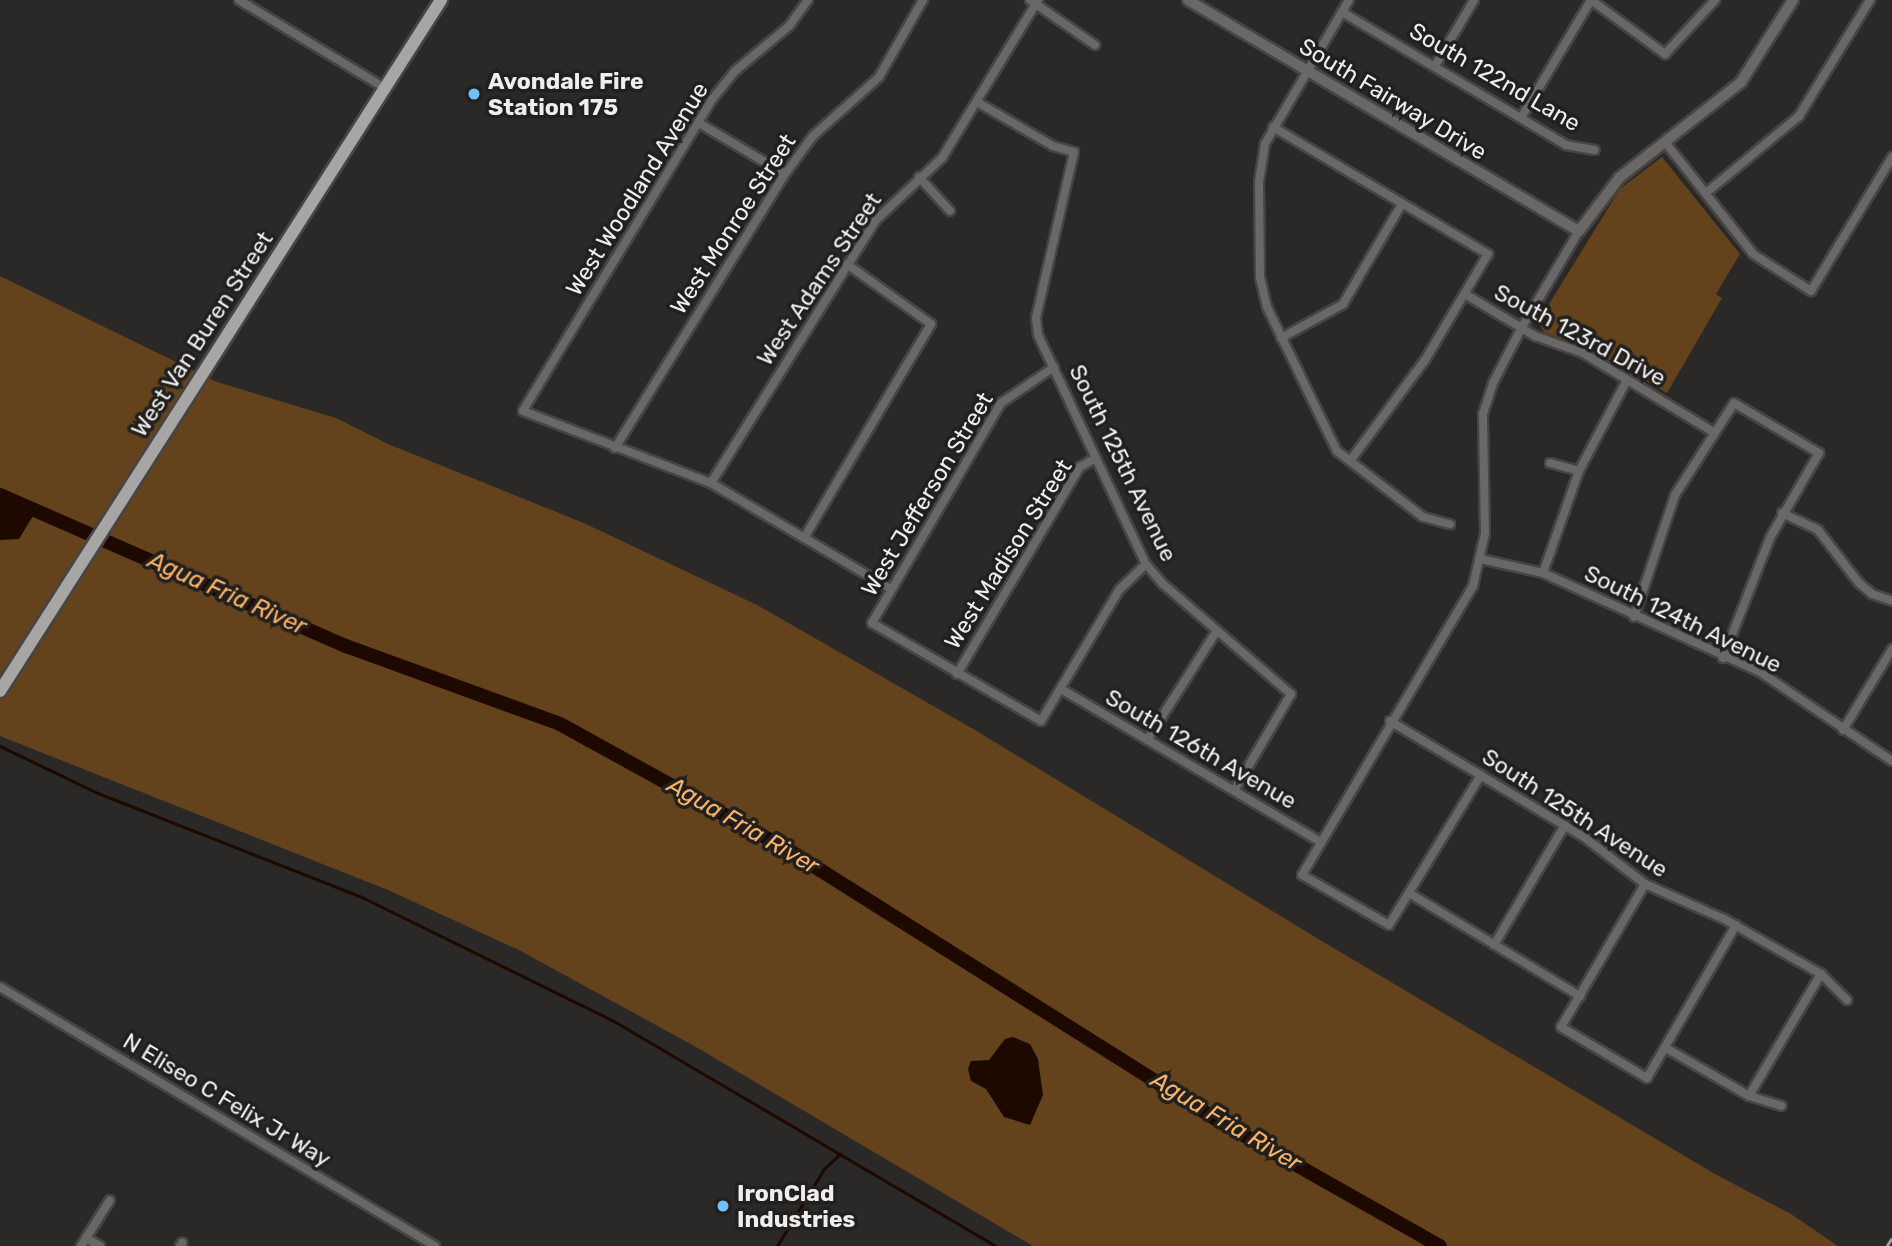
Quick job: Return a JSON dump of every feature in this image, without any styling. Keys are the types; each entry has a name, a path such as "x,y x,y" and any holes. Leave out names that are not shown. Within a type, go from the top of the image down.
{"main road":[{"name":"West Van Buren Street","path":"0,691 441,0"}],"street":[{"path":"239,0 385,88"},
{"name":"West Woodland Avenue","path":"615,448 523,411 699,122 735,71 789,26 806,3 796,0"},
{"name":"West Monroe Street","path":"615,448 785,174 813,136 879,77 923,0"},
{"name":"South Fairway Drive","path":"1188,0 1579,231"},
{"path":"1349,0 1273,127 1260,160 1260,277 1281,338 1337,451 1423,517 1450,524"},
{"path":"1435,66 1474,0"},
{"path":"1521,118 1591,0 1665,54 1715,0"},
{"path":"1481,775 1389,925 1302,875 1390,720 1473,586 1480,559 1486,509 1483,414 1493,383 1522,327 1579,231 1613,184 1741,82 1793,0"},
{"path":"1706,193 1799,116 1870,0"},
{"path":"1035,1 1095,45"},
{"name":"West Adams Street","path":"711,483 876,220 919,177 943,158 1035,1"},
{"name":"South 122nd Lane","path":"1342,12 1566,145 1595,150"},
{"name":"South 125th Avenue","path":"977,102 1053,146 1074,152 1036,318 1038,335 1146,564 1216,632 1291,694 1234,789"},
{"path":"699,122 785,174"},
{"name":"South 123rd Drive","path":"1273,127 1488,254 1465,294 1522,327 1583,353 1712,431"},
{"path":"1665,142 1762,262 1811,291 1892,157"},
{"path":"919,177 950,211"},
{"path":"1281,338 1343,304 1402,204"},
{"path":"804,537 932,324 846,264"},
{"path":"1350,461 1425,360 1465,294"},
{"name":"West Jefferson Street","path":"957,674 872,623 1001,402 1017,388 1054,367"},
{"path":"1543,573 1578,471 1627,380"},
{"path":"1634,617 1675,495 1712,431 1734,403 1819,453 1782,513 1724,657"},
{"path":"615,448 711,483 891,590"},
{"name":"West Madison Street","path":"957,674 1080,467 1096,458"},
{"path":"1550,463 1578,471"},
{"path":"1782,513 1818,530 1859,583 1872,594 1892,601"},
{"name":"South 124th Avenue","path":"1480,559 1543,573 1760,673 1892,761"},
{"path":"957,674 1041,721 1119,590 1146,564"},
{"path":"1147,740 1216,632"},
{"path":"1843,730 1892,649"},
{"name":"South 126th Avenue","path":"1061,689 1321,842"},
{"name":"South 125th Avenue","path":"1390,720 1565,825 1646,884 1736,925 1821,974 1847,1000"},
{"path":"1494,945 1565,825"},
{"path":"1646,884 1560,1027 1647,1078 1736,925"},
{"path":"1409,893 1580,996"},
{"path":"1749,1096 1821,974"},
{"name":"N Eliseo C Felix Jr Way","path":"0,988 435,1246"},
{"path":"1666,1048 1749,1096 1782,1106"},
{"path":"100,1246 84,1242 110,1200"}],"shaded area":[{"path":"1662,157 1740,254 1716,294 1722,298 1667,393 1592,350 1544,332 1538,322 1620,189"},
{"path":"0,276 217,382 336,418 388,444 586,524 757,605 975,730 1320,940 1715,1174 1791,1214 1838,1246 1033,1246 696,1047 519,950 388,890 0,736"},
{"path":"0,495 33,516 19,539 0,540"},
{"path":"1013,1037 1030,1044 1038,1059 1043,1095 1030,1125 1004,1117 986,1089 971,1081 968,1069 971,1061 989,1060 1005,1039"}],"waterway":[{"name":"Agua Fria River","path":"0,495 346,646 560,724 790,851 1217,1120 1440,1246"},
{"path":"0,746 98,793 362,897 614,1021 996,1246"},
{"path":"777,1246 824,1169 840,1154"}],"railway":[{"path":"1887,1246 1892,1238"}],"place":[{"name":"Avondale Fire Station 175","path":"474,94"},
{"name":"IronClad Industries","path":"723,1206"}]}
